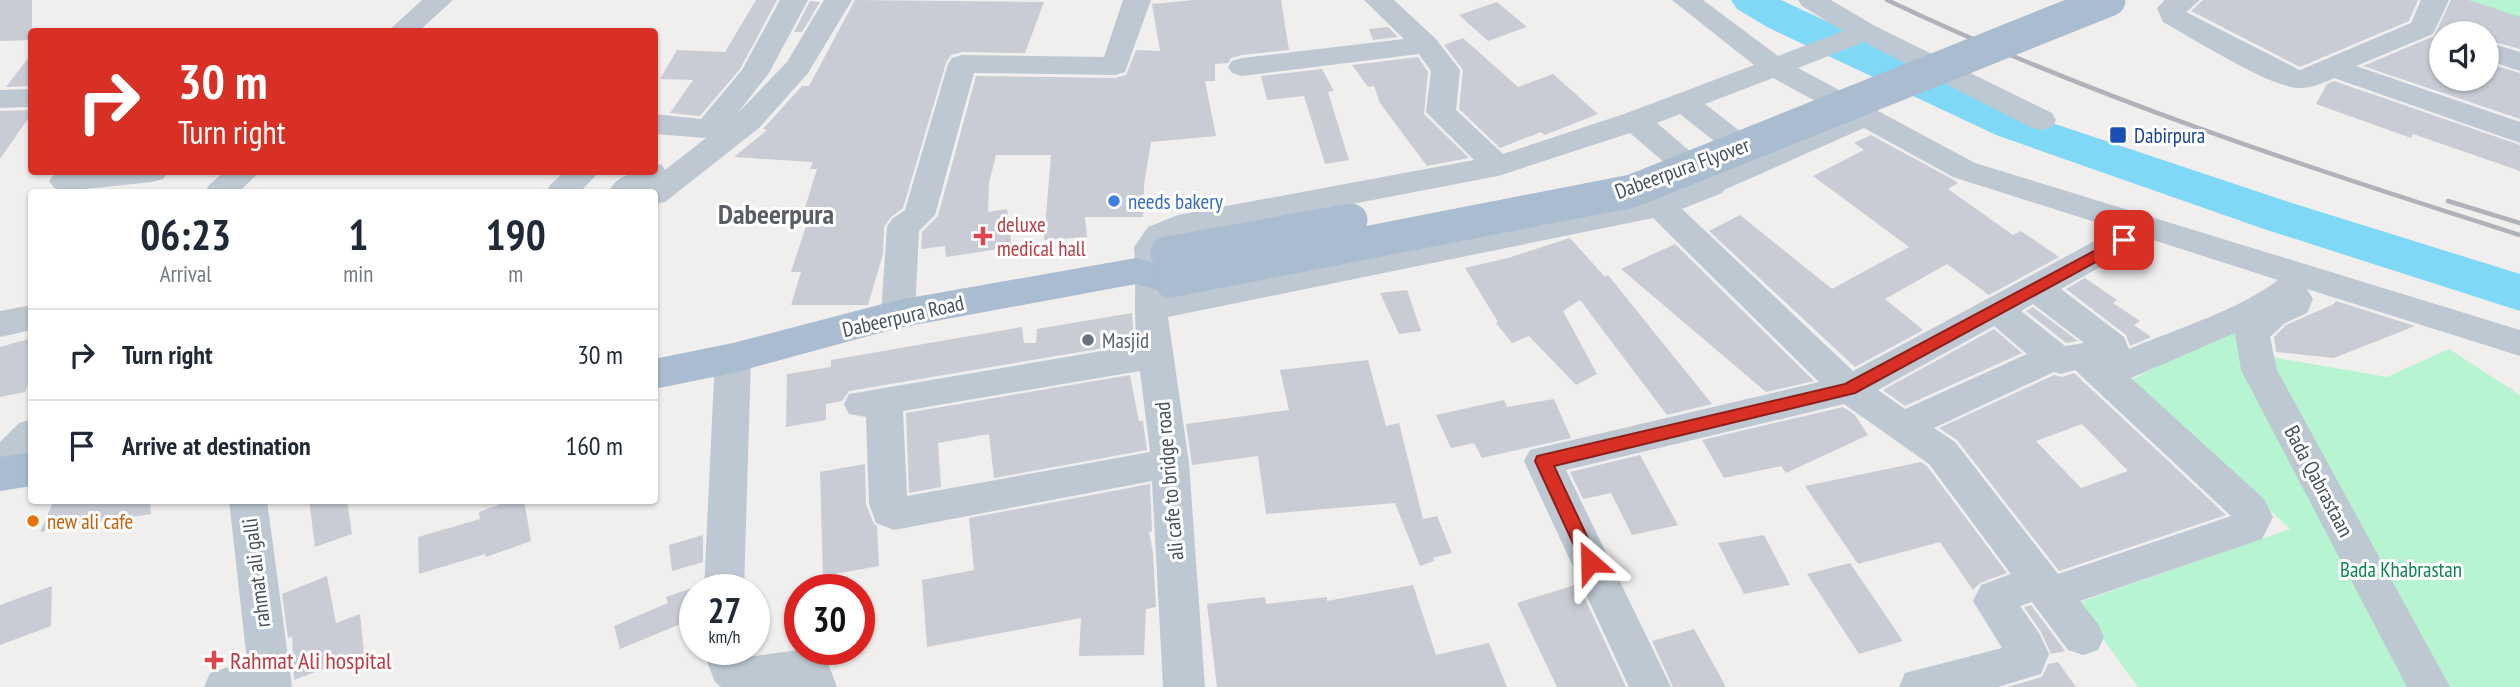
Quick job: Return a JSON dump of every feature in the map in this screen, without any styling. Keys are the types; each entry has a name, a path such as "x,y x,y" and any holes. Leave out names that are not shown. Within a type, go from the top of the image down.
{"main road":[{"name":"Dabeerpura Flyover","path":"1155,275 1615,170 2051,0"},
{"name":"Dabeerpura Flyover","path":"1155,275 1529,213 1632,191 2109,0"},
{"name":"Dabeerpura Road","path":"658,373 733,358 898,314 1155,275"},
{"path":"0,474 28,470"}],"street":[{"path":"406,28 439,0"},
{"path":"658,124 709,129 755,74 794,0"},
{"path":"658,191 748,121 798,67 838,0"},
{"path":"898,314 903,227 919,215 962,64 1115,66 1137,0"},
{"path":"1378,0 1426,45 1446,70 1441,112 1498,166"},
{"path":"1686,0 1782,65 1964,170 2146,228 2297,283 2520,343"},
{"path":"1812,0 1856,29 2041,120"},
{"path":"2433,21 2435,0"},
{"path":"2172,3 2173,16 2179,20 2287,76 2305,79 2429,32"},
{"path":"1856,29 1782,65 1635,121 1498,166 1178,226 1160,235 1150,247 1155,275 1660,206 1711,186 1867,115"},
{"path":"1242,67 1426,45"},
{"path":"2499,54 2520,62"},
{"path":"2332,67 2520,132"},
{"path":"0,99 28,97"},
{"path":"1683,102 1762,163"},
{"path":"1635,121 1711,186"},
{"path":"658,165 696,128"},
{"path":"65,181 123,175"},
{"path":"223,189 240,175"},
{"path":"564,189 580,175"},
{"path":"628,189 646,175"},
{"path":"1660,206 1849,389 1941,453 2083,637"},
{"path":"1650,687 1543,461 1849,389 2146,228"},
{"name":"ali cafe to bridge road","path":"1155,275 1156,355 1170,463 1184,687"},
{"path":"1903,426 2082,364 2257,309 2297,283"},
{"name":"Bada Qabrastaan","path":"2297,283 2295,304 2273,314 2252,334 2259,370 2429,687"},
{"path":"2036,288 2112,346 2110,353 2082,364"},
{"path":"1920,687 2026,661 2028,654 1993,601 1995,597 2046,588 2248,527 2253,517 2250,510 2082,364 1996,309"},
{"path":"0,324 28,318"},
{"path":"1156,355 873,402 888,504 890,512 894,514 1170,463"},
{"path":"725,574 733,358"},
{"path":"0,466 28,437"},
{"name":"rahmat ali galli","path":"248,504 270,680"},
{"path":"729,665 741,677 804,668 811,672 816,687"},
{"path":"225,687 270,680"}],"green space":[{"path":"2470,0 2520,0 2520,20"},
{"name":"Bada Khabrastan","path":"2229,329 2272,357 2387,377 2449,349 2520,395 2520,687 2138,687 2077,603 2290,529 2131,380"}],"building":[{"path":"0,0 32,0 32,28 28,28 28,40 0,41"},
{"path":"756,0 777,0 740,69 700,116 670,113 693,80 660,79 677,50 725,52"},
{"path":"855,0 1044,2 1025,53 962,52 951,55 946,63 903,208 891,217 884,227 883,254 868,305 791,305 801,272 791,272 810,214 803,214 817,169 810,169 813,162 734,157 767,130 763,129 802,86 809,86"},
{"path":"1194,0 1281,0 1289,50 1242,55 1231,58 1228,63 1215,64 1215,81 1205,81 1216,136 1151,142 1144,185 1143,217 1085,217 1087,237 1044,240 1051,155 996,155 989,183 988,212 1007,209 1012,247 946,257 945,246 921,249 922,232 938,216 976,76 1115,78 1126,75 1136,50 1160,51 1152,4"},
{"path":"2203,0 2418,0 2409,21 2300,67 2191,11"},
{"path":"2451,0 2469,0 2520,17 2520,49 2499,43 2499,21 2441,21"},
{"path":"810,1 820,2 802,32 794,32"},
{"path":"1497,2 1527,27 1488,41 1459,15"},
{"path":"1388,27 1398,37 1373,40 1369,29"},
{"path":"1463,38 1518,87 1553,74 1598,114 1545,135 1541,132 1500,148 1459,109 1463,70 1444,45"},
{"path":"2429,38 2429,88 2363,66"},
{"path":"1418,57 1428,72 1424,114 1469,158 1427,166 1380,103 1374,86 1368,87 1352,65"},
{"path":"28,58 28,86 6,87"},
{"path":"2499,67 2520,73 2520,119 2437,91 2499,91"},
{"path":"1322,69 1334,91 1328,92 1349,160 1325,164 1304,96 1267,100 1261,76"},
{"path":"2334,81 2520,145 2520,171 2413,134 2411,138 2316,104 2327,84"},
{"path":"28,110 28,119 0,159 0,111"},
{"path":"1871,135 1952,179 1958,183 1948,189 2013,235 2021,231 2059,257 1989,295 1947,264 1885,299 1923,330 1855,367 1709,231 1740,215 1832,289 1909,247 1813,176 1864,150 1854,143"},
{"path":"1570,238 1605,277 1608,275 1712,404 1667,415 1580,300 1563,311 1597,374 1576,385 1529,336 1512,343 1496,323 1498,322 1465,268 1508,258"},
{"path":"1675,244 1814,381 1766,392 1621,269"},
{"path":"2085,278 2117,300 2113,303 2140,321 2134,325 2151,337 2130,346 2126,335 2066,289"},
{"path":"1407,290 1421,331 1399,334 1380,293"},
{"path":"2336,301 2415,326 2334,358 2276,352 2274,337 2286,325"},
{"path":"2033,307 2078,341 2066,343 2026,311"},
{"path":"1132,313 1134,343 849,391 842,401 826,404 826,420 786,427 787,374 831,367 831,360 1022,327 1024,343 1036,343 1037,329"},
{"path":"1994,329 2022,353 1905,406 1883,390"},
{"path":"28,339 28,384 25,392 0,397 0,347"},
{"path":"1368,360 1386,426 1399,423 1423,519 1437,516 1452,553 1433,558 1434,561 1420,566 1395,503 1266,514 1258,456 1192,465 1186,424 1289,410 1280,370"},
{"path":"2074,373 2226,515 2059,571 1957,440 1939,428 2054,375 2062,377","holes":["2082,424 2128,471 2081,488 2036,441"]},
{"path":"1130,375 1139,421 1143,421 1147,450 994,478 989,434 938,443 941,487 909,493 906,413"},
{"path":"1554,399 1571,438 1482,458 1474,443 1451,448 1436,415 1504,400 1507,407"},
{"path":"1843,407 1855,415 1868,435 1786,473 1781,466 1724,478 1702,440"},
{"path":"1640,455 1678,525 1632,535 1611,493 1583,499 1570,472"},
{"path":"1921,462 1927,466 2007,573 1980,583 1973,590 1940,542 1858,564 1805,486"},
{"path":"865,464 866,504 877,526 879,566 823,574 820,472"},
{"path":"1150,484 1152,531 1149,532 1156,607 1146,609 1144,655 1079,656 1081,618 927,647 922,580 974,570 969,518"},
{"path":"52,504 150,504 151,514 40,532"},
{"path":"310,504 348,504 352,534 315,547"},
{"path":"500,504 525,504 531,541 486,557 485,554 419,574 418,537 480,519 479,512"},
{"path":"703,535 703,562 672,571 669,545"},
{"path":"1764,535 1790,585 1744,594 1718,543"},
{"path":"1850,563 1903,641 1859,654 1807,574"},
{"path":"327,576 336,623 360,614 364,654 294,680 292,636 288,638 282,594"},
{"path":"1578,584 1626,687 1557,687 1517,603"},
{"path":"1413,585 1436,655 1489,643 1507,687 1217,687 1207,604 1265,597 1266,604 1327,597 1327,601"},
{"path":"52,586 51,626 0,645 0,605"},
{"path":"679,593 679,625 620,649 614,626 668,603 666,597"},
{"path":"2031,605 2065,651 2051,654 2041,632 2024,607"},
{"path":"1694,629 1726,687 1673,687 1652,641"},
{"path":"2058,662 2076,687 2007,687 2042,677 2048,664"}],"waterway":[{"path":"1751,0 1784,19 2012,125 2278,216 2520,293"}],"railway":[{"path":"1887,0 1964,35 2120,99 2279,156 2520,235"},
{"path":"2448,201 2520,223"}],"place":[{"name":"Dabirpura","path":"2118,135"},
{"name":"needs bakery","path":"1114,201"},
{"name":"deluxe medical hall","path":"983,236"},
{"name":"Masjid","path":"1088,340"},
{"name":"new ali cafe","path":"33,521"},
{"name":"Rahmat Ali hospital","path":"214,660"}],"district":[{"name":"Dabeerpura","path":"776,213"}],"route":[{"path":"1590,562 1543,461 1849,389 2124,240"}]}
